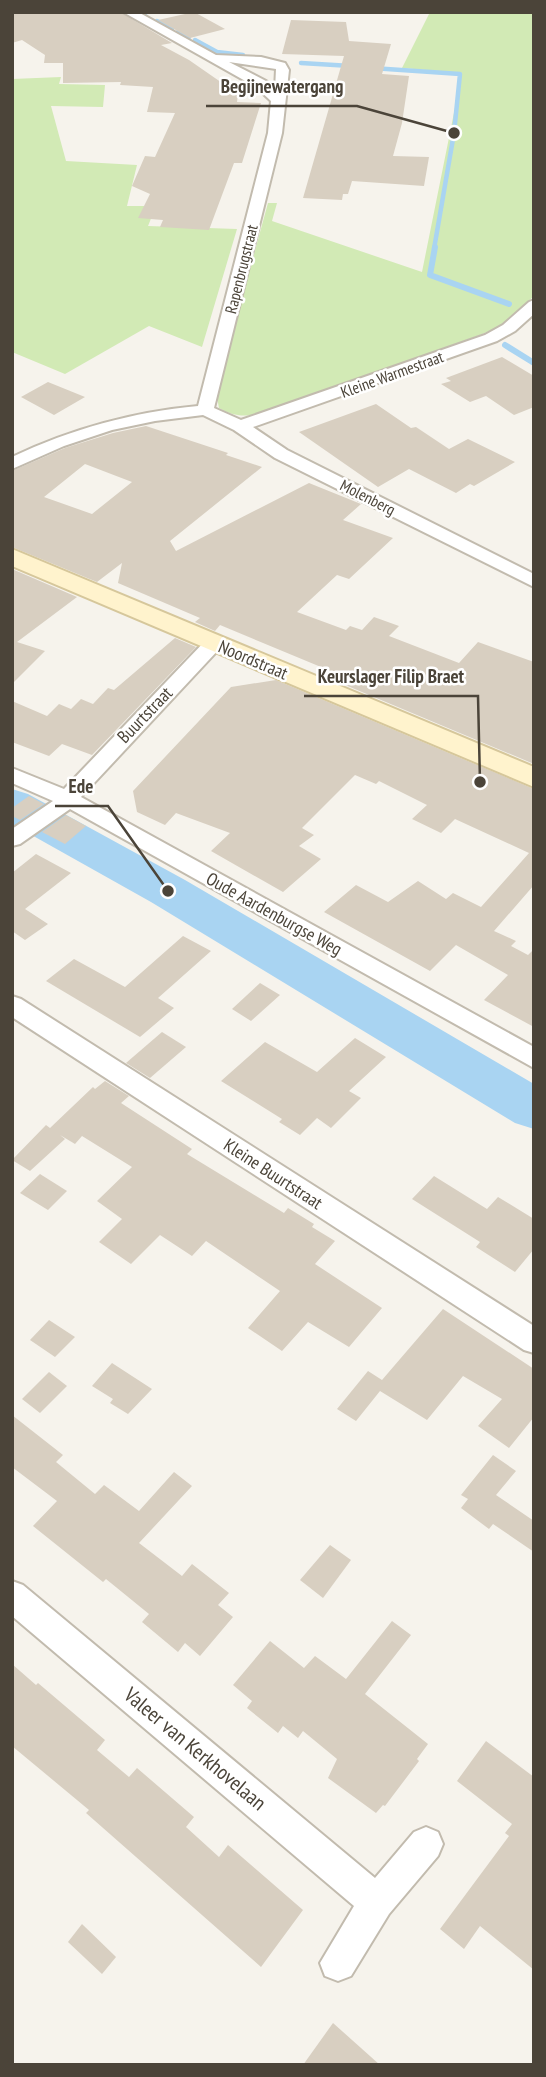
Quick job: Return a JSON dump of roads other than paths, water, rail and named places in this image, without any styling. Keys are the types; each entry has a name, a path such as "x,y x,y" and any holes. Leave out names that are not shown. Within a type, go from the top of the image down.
{"street":[{"path":"129,12 216,57 268,88 278,101"},
{"name":"Rapenbrugstraat","path":"205,410 275,133 284,71 281,66 261,61 216,57"},
{"name":"Kleine Warmestraat","path":"240,426 491,338 509,328 534,304"},
{"path":"12,464 47,445 84,432 172,412 205,410"},
{"name":"Molenberg","path":"205,410 240,426 281,454 534,581"},
{"name":"Noordstraat","path":"12,557 534,778"},
{"name":"Buurtstraat","path":"12,839 33,827 61,804 214,643"},
{"name":"Oude Aardenburgse Weg","path":"12,775 534,1059"},
{"name":"Kleine Buurtstraat","path":"12,1005 534,1341"},
{"name":"Valeer van Kerkhovelaan","path":"12,1596 377,1902"},
{"path":"338,1964 377,1902 426,1844"}],"waterway":[{"path":"139,12 145,15"},
{"path":"157,21 172,29"},
{"path":"178,32 189,37"},
{"path":"195,40 217,52 243,55"},
{"path":"301,63 351,66"},
{"path":"372,68 460,74 454,133 434,249"},
{"path":"435,247 430,275 509,304"},
{"path":"505,345 534,363"},
{"path":"12,804 168,891 534,1109"}],"place":[{"name":"Begijnewatergang","path":"454,133"},
{"name":"Keurslager Filip Braet","path":"480,782"},
{"name":"Ede","path":"168,891"}]}
